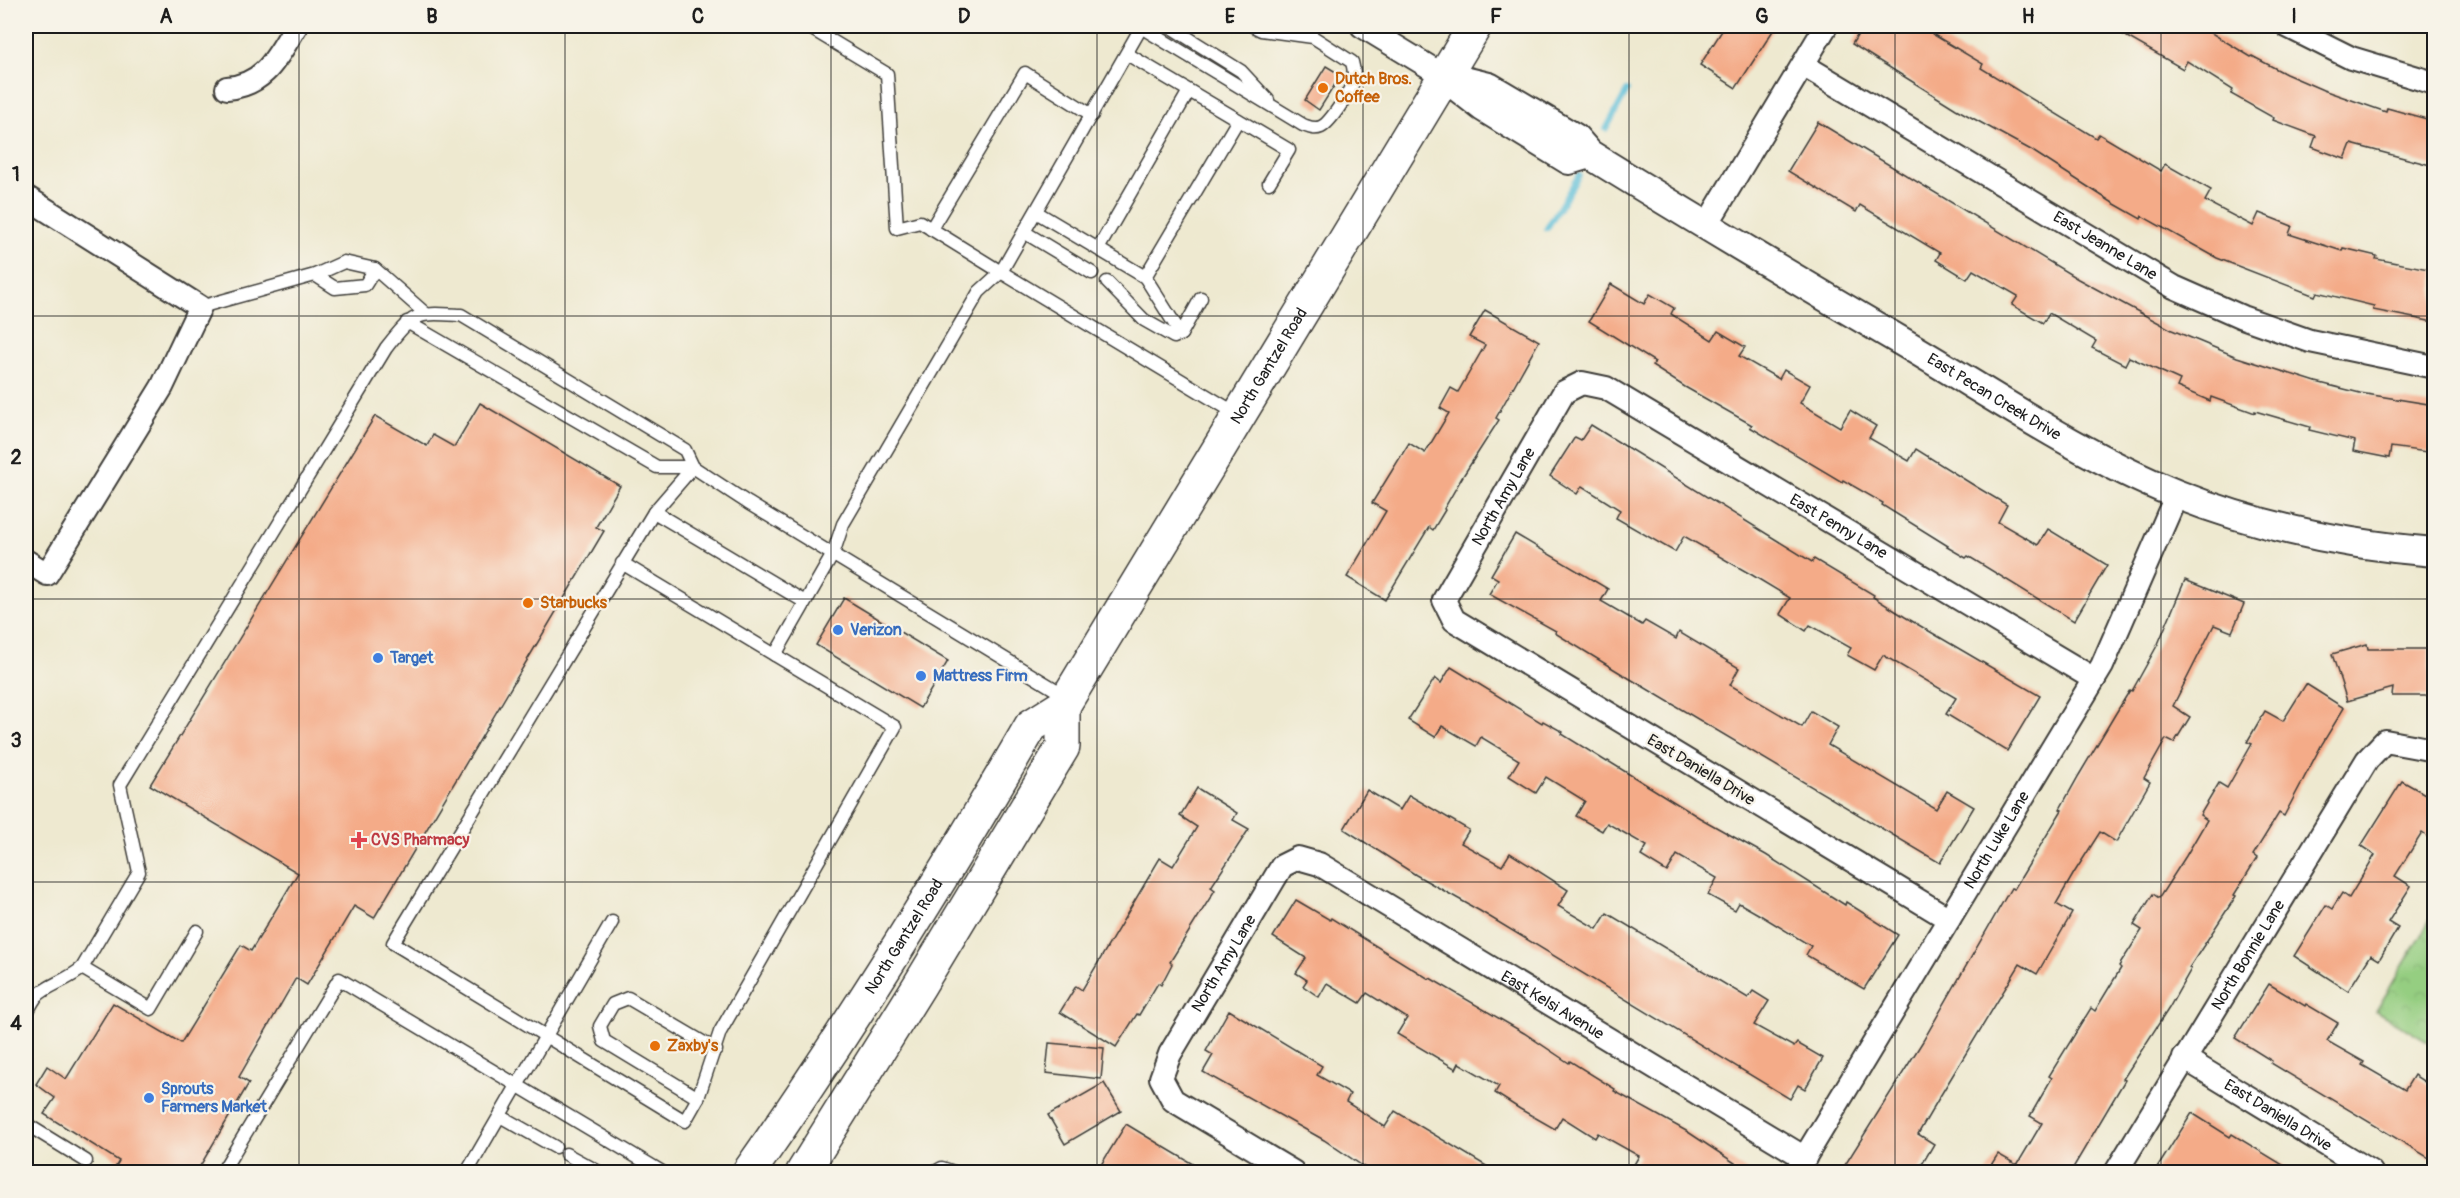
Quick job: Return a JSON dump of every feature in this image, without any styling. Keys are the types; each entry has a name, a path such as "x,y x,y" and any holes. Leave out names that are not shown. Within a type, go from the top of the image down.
{"main road":[{"name":"North Gantzel Road","path":"749,1173 811,1084 859,1008 1031,726 1066,701 1474,26"},
{"path":"803,1173 1063,747 1066,701"}],"street":[{"path":"227,88 242,87 269,69 296,26"},
{"path":"1362,26 1444,76"},
{"path":"1706,226 1826,26"},
{"path":"2287,26 2351,58 2434,83"},
{"name":"East Jeanne Lane","path":"1803,65 2174,287 2242,317 2310,341 2434,367"},
{"name":"East Pecan Creek Drive","path":"1444,76 1489,87 1575,138 1589,154 1706,226 2100,458 2177,494 2276,527 2377,548 2434,552"},
{"path":"26,197 200,307 162,387 47,574 26,561"},
{"name":"North Amy Lane","path":"1454,620 1444,600 1564,392 1582,383"},
{"name":"East Penny Lane","path":"1582,383 1606,388 2094,679"},
{"name":"North Luke Lane","path":"1800,1165 2102,666 2177,494"},
{"name":"East Daniella Drive","path":"1454,620 1949,919"},
{"name":"North Bonnie Lane","path":"2116,1173 2367,760 2385,741 2434,750"},
{"name":"North Amy Lane","path":"1293,1173 1173,1100 1161,1078 1170,1053 1282,866 1298,858"},
{"name":"East Kelsi Avenue","path":"1298,858 1320,864 1800,1165"},
{"name":"East Daniella Drive","path":"2184,1058 2371,1173"}],"lane":[{"path":"807,26 887,74 897,228 920,222 1239,415"},
{"path":"775,655 833,554 843,524 979,292 1001,272 1142,26 1303,125 1314,129 1323,126 1331,119 1353,83 1352,62 1313,37 1261,30 1253,26"},
{"path":"1169,26 1241,70 1276,110"},
{"path":"1127,54 1289,150 1269,183"},
{"path":"931,229 1025,73 1092,114"},
{"path":"1098,249 1189,91"},
{"path":"1145,277 1238,120"},
{"path":"1035,212 1145,277 1181,334"},
{"path":"1024,232 1092,273"},
{"path":"200,307 315,275 344,262 375,269 426,314"},
{"path":"315,275 335,288 365,285 375,269"},
{"path":"1107,282 1144,320 1174,337 1181,334 1202,298"},
{"path":"26,1014 36,996 48,987 71,978 82,968 139,872 120,785 386,348 407,321 426,314 462,315 685,450 693,467"},
{"path":"407,321 657,467 693,467 1066,701"},
{"path":"622,564 895,727 720,1032 716,1050 698,1098 685,1121 393,943 622,564 654,512 693,467"},
{"path":"654,512 805,602"},
{"path":"467,1173 612,922"},
{"path":"82,968 151,1010 197,931"},
{"path":"222,1173 339,979 662,1173"},
{"path":"698,1098 604,1041 600,1026 613,1004 628,998 716,1050"},
{"path":"500,1116 599,1172"},
{"path":"26,1124 86,1161"},
{"path":"935,1173 942,1168 954,1173"}],"green space":[{"path":"2434,913 2434,1046 2376,1011"}],"building":[{"path":"1725,26 1776,26 1736,88 1700,65"},
{"path":"1863,26 1919,26 1983,64 1981,68 2096,138 2099,134 2161,171 2165,164 2211,190 2205,201 2253,226 2259,213 2292,226 2289,234 2342,251 2343,248 2377,256 2376,259 2434,270 2434,322 2373,310 2374,306 2317,292 2315,296 2217,258 2142,216 2141,219 2031,150 1956,109 1852,44"},
{"path":"2108,26 2200,26 2251,57 2323,90 2386,112 2387,108 2434,121 2434,166 2351,144 2345,159 2312,147 2316,136 2273,120 2274,118 2231,94 2233,90 2187,61 2183,69"},
{"name":"Dutch Bros. Coffee","path":"1326,66 1341,75 1319,110 1305,100"},
{"path":"1818,122 2078,279 2172,330 2237,357 2316,382 2360,393 2434,405 2434,453 2391,447 2389,458 2353,451 2355,441 2309,430 2310,427 2255,411 2255,413 2211,397 2210,401 2177,387 2180,380 2129,357 2125,365 2092,348 2096,341 2049,313 2043,323 2012,305 2018,296 1973,270 1967,279 1936,260 1940,253 1860,205 1856,212 1788,171"},
{"path":"1611,284 1644,304 1650,294 1674,308 1671,314 1712,340 1718,331 1745,347 1739,356 1779,379 1784,370 1810,385 1800,403 1840,427 1850,410 1876,426 1869,438 1909,461 1916,449 2007,505 1998,522 2038,545 2048,529 2107,565 2074,621 1968,556 1966,558 1947,547 1882,505 1883,503 1843,480 1842,482 1750,427 1752,425 1685,387 1652,366 1655,362 1589,321"},
{"path":"1485,310 1539,341 1496,418 1499,420 1463,476 1433,530 1429,527 1385,600 1347,577 1386,511 1372,503 1409,443 1425,453 1449,413 1440,408 1451,388 1458,392 1485,345 1469,337"},
{"name":"Target","path":"480,403 620,486 596,527 604,531 374,918 354,906 307,985 296,978 239,1077 249,1083 196,1173 112,1173 119,1161 44,1114 55,1098 36,1084 47,1066 66,1079 113,1003 181,1043 241,945 251,951 298,873 150,785 375,416 427,446 433,435 454,447"},
{"path":"1591,425 1812,562 1814,559 1874,595 1873,597 1905,617 2040,696 2007,751 1946,714 1956,698 1883,655 1874,670 1847,655 1851,648 1810,625 1806,631 1780,614 1790,598 1752,575 1684,536 1675,552 1616,518 1620,510 1582,486 1577,494 1550,476 1575,437 1581,440"},
{"path":"1515,534 1608,589 1601,601 1642,625 1645,621 1676,639 1679,632 1739,668 1730,685 1802,727 1811,711 1838,727 1828,745 1936,809 1947,791 1974,807 1940,863 1622,674 1555,633 1556,631 1489,594 1498,579 1491,575"},
{"path":"2185,580 2244,604 2232,632 2214,625 2173,706 2190,717 2174,743 2166,739 2144,778 2150,782 2116,842 2100,832 2074,873 2056,904 2072,913 2037,974 2020,964 1939,1098 1918,1134 1934,1144 1917,1173 1840,1173 1923,1041 2011,888 2014,889 2062,810 2060,809 2079,775 2130,690 2132,691 2158,644"},
{"path":"844,598 948,661 920,708 816,645"},
{"path":"2367,644 2368,649 2429,649 2429,696 2392,696 2393,688 2347,701 2332,654"},
{"path":"1451,667 1542,723 1543,721 1563,732 1562,734 1607,762 1898,935 1864,989 1806,955 1811,946 1760,915 1739,903 1735,910 1708,895 1717,878 1677,855 1667,872 1641,856 1647,846 1607,823 1602,831 1576,816 1585,801 1546,777 1536,793 1509,776 1519,760 1481,737 1476,746 1442,726 1435,737 1408,720 1435,678 1441,683"},
{"path":"2306,684 2344,708 2284,816 2279,813 2253,855 2257,858 2234,895 2236,896 2189,968 2191,969 2169,1008 2123,1079 2125,1080 2070,1173 1986,1173 1998,1154 2017,1165 2042,1123 2030,1116 2052,1078 2049,1076 2091,1008 2095,1011 2121,968 2119,966 2142,930 2134,925 2153,894 2159,898 2207,820 2200,815 2219,783 2227,788 2252,744 2247,742 2265,711 2283,721"},
{"path":"2402,781 2434,799 2434,841 2422,833 2395,876 2411,886 2388,922 2398,928 2379,960 2371,955 2348,991 2294,956 2326,905 2332,909 2342,893 2349,898 2375,855 2361,846"},
{"path":"1197,788 1237,813 1233,820 1249,829 1211,887 1215,890 1170,962 1172,964 1161,985 1158,983 1116,1047 1060,1012 1076,986 1082,990 1160,858 1173,866 1197,827 1180,816"},
{"path":"1367,790 1400,810 1409,795 1469,830 1461,843 1502,866 1510,853 1568,890 1558,906 1597,929 1607,913 1748,998 1753,991 1769,1001 1754,1025 1794,1047 1797,1043 1823,1058 1805,1089 1798,1085 1790,1099 1480,911 1416,875 1344,829"},
{"path":"1296,900 1330,920 1331,918 1429,979 1524,1033 1569,1063 1570,1061 1615,1089 1614,1091 1688,1132 1750,1173 1629,1173 1639,1156 1598,1133 1595,1138 1562,1117 1555,1129 1520,1109 1495,1093 1499,1086 1459,1063 1456,1069 1397,1034 1407,1018 1367,993 1360,1003 1327,983 1319,997 1303,986 1307,980 1296,973 1306,958 1273,937"},
{"path":"2269,984 2338,1023 2327,1041 2364,1062 2362,1065 2405,1090 2414,1075 2434,1088 2434,1161 2271,1063 2272,1061 2235,1038"},
{"path":"1229,1010 1322,1066 1317,1075 1350,1094 1346,1102 1385,1127 1395,1111 1498,1173 1373,1173 1324,1140 1203,1072 1213,1055 1206,1051"},
{"path":"1049,1043 1104,1048 1101,1079 1046,1073"},
{"path":"1104,1083 1121,1111 1065,1144 1048,1115"},
{"path":"2192,1113 2230,1137 2232,1134 2296,1173 2154,1173"},
{"path":"1126,1124 1159,1144 1208,1173 1096,1173"}],"waterway":[{"path":"1606,129 1627,91"},
{"path":"1547,228 1579,175"}],"place":[{"name":"Dutch Bros. Coffee","path":"1323,88"},
{"name":"Starbucks","path":"528,603"},
{"name":"Verizon","path":"838,630"},
{"name":"Target","path":"378,658"},
{"name":"Mattress Firm","path":"921,676"},
{"name":"CVS Pharmacy","path":"359,840"},
{"name":"Zaxby's","path":"655,1046"},
{"name":"Sprouts Farmers Market","path":"149,1098"}]}
